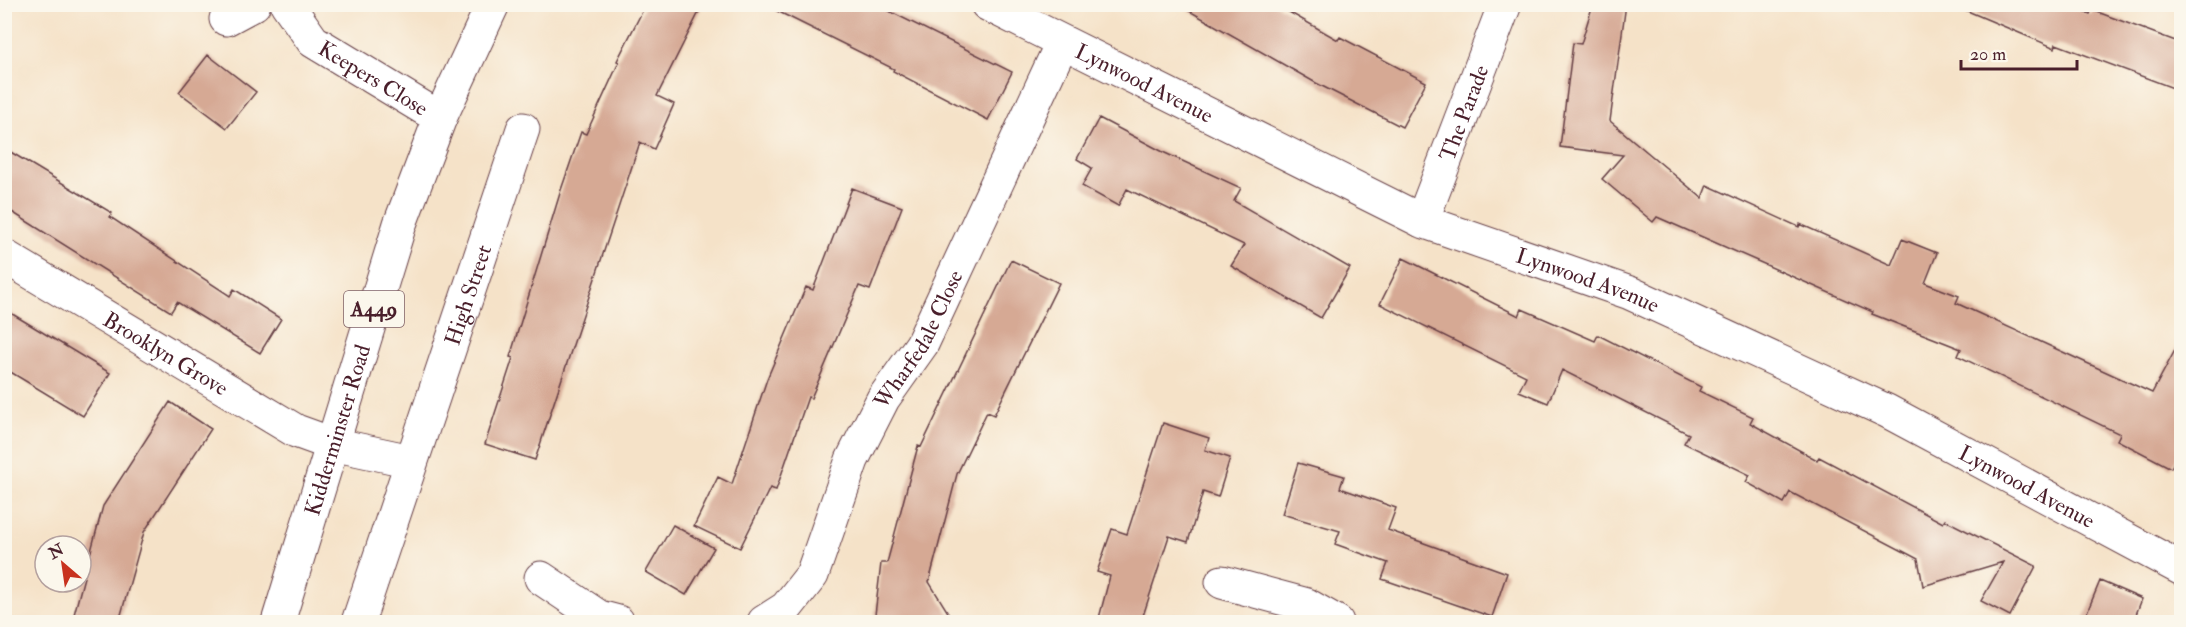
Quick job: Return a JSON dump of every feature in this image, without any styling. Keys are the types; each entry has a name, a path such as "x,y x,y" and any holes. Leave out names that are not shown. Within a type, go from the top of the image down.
{"main road":[{"path":"225,19 254,4"},
{"name":"Keepers Close","path":"287,4 313,41 440,118"},
{"name":"Kidderminster Road","path":"278,622 400,224 440,118 493,4"},
{"name":"Lynwood Avenue","path":"987,4 1422,221 1630,293 1866,401 2181,570"},
{"name":"The Parade","path":"1422,221 1505,4"},
{"name":"Wharfedale Close","path":"764,622 786,608 812,575 852,460 883,399 922,344 1062,43"},
{"name":"High Street","path":"358,622 523,129"},
{"name":"Brooklyn Grove","path":"4,256 296,431 332,444"},
{"path":"332,444 411,461"},
{"path":"541,578 604,621"},
{"path":"1222,582 1303,614 1337,622"}],"building":[{"path":"646,4 703,4 657,96 674,104 654,149 640,142 535,460 485,444 513,358 510,357 561,190 581,132 586,134 619,62 617,61"},
{"path":"763,4 875,4 1012,72 988,120 893,71 894,69"},
{"path":"1177,4 1275,4 1338,40 1340,37 1426,82 1402,127 1316,83"},
{"path":"1593,4 1626,4 1610,121 1702,198 1707,185 1799,227 1800,224 1891,265 1902,239 1937,253 1925,283 1959,296 1956,303 2152,393 2181,339 2181,448 2171,468 2117,440 2120,434 1958,356 1961,349 1872,314 1873,312 1657,217 1653,222 1602,179 1623,155 1560,147 1573,43 1581,44"},
{"path":"1951,4 2067,4 2090,14 2092,10 2181,43 2181,91 2056,44 2055,48"},
{"path":"208,55 256,92 227,128 179,92"},
{"path":"1099,118 1165,153 1241,188 1234,201 1350,268 1321,318 1231,266 1244,245 1127,189 1118,206 1082,186 1092,168 1077,159"},
{"path":"4,148 112,213 110,217 230,296 234,289 281,319 260,353 177,302 171,312 4,207"},
{"path":"852,188 902,207 870,290 859,286 811,398 808,397 776,490 770,488 740,548 694,526 718,477 732,484 767,379 806,287 813,290"},
{"path":"1403,258 1519,316 1522,309 1595,341 1598,335 1701,387 1699,391 1753,417 1750,423 1817,460 1819,457 1943,523 1945,520 2036,566 2010,616 1981,601 2003,562 1923,586 1918,559 1790,492 1784,503 1746,482 1750,475 1684,443 1689,434 1562,370 1548,403 1519,391 1526,376 1380,304"},
{"path":"1011,260 1059,283 994,415 987,412 957,474 929,582 954,622 875,615 881,563 887,563 918,446 921,447"},
{"path":"4,309 110,373 83,416 4,368"},
{"path":"170,402 211,429 144,532 119,622 72,622 79,594 93,594 93,543 103,506"},
{"path":"1163,423 1209,438 1205,450 1230,458 1218,497 1203,492 1188,542 1169,536 1141,622 1098,622 1110,576 1097,572 1112,529 1127,534"},
{"path":"1298,463 1344,476 1340,488 1396,508 1388,530 1507,573 1492,617 1382,579 1388,563 1335,544 1340,531 1282,514"},
{"path":"673,525 714,548 686,595 646,572"},
{"path":"2100,581 2142,599 2133,622 2083,622"}]}
